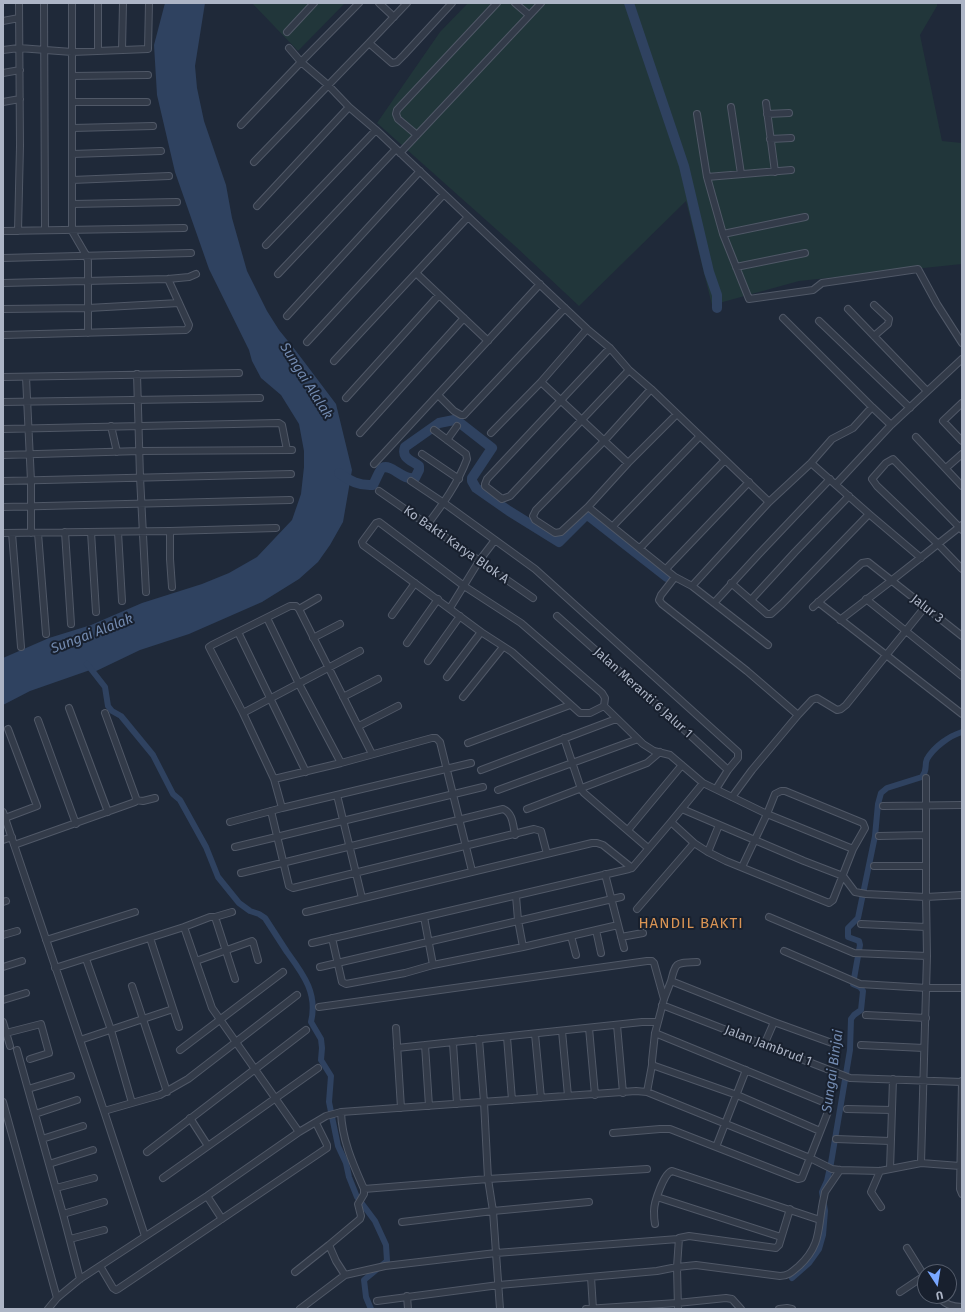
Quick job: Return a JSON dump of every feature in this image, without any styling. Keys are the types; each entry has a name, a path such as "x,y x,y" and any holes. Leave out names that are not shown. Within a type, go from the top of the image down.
{"street":[{"path":"18,231 20,99 19,3"},
{"path":"44,3 44,230"},
{"path":"72,3 72,231 86,255 88,262 88,333"},
{"path":"98,3 98,51"},
{"path":"122,50 123,3"},
{"path":"3,50 19,48 72,52 146,50 148,48 149,3"},
{"path":"287,32 314,3"},
{"path":"241,125 359,3"},
{"path":"379,3 394,17"},
{"path":"254,162 406,3"},
{"path":"369,43 392,63 395,63 452,3"},
{"path":"416,135 396,116 397,110 497,3"},
{"path":"515,3 529,15"},
{"path":"278,274 398,151 416,135 541,3"},
{"path":"3,22 19,18"},
{"path":"289,48 301,62 328,85 349,107 376,130 587,329 610,348 629,370 651,389 769,502"},
{"path":"3,73 20,70"},
{"path":"72,76 148,75"},
{"path":"3,102 20,99"},
{"path":"72,102 147,102"},
{"path":"766,103 774,172"},
{"path":"257,206 349,107"},
{"path":"731,107 741,174"},
{"path":"768,114 789,112"},
{"path":"697,114 708,177 723,234 749,299 813,290 822,282 918,269 937,304 959,333 962,343"},
{"path":"72,128 153,126"},
{"path":"266,245 376,130"},
{"path":"770,139 791,138"},
{"path":"72,154 161,151"},
{"path":"708,177 791,170"},
{"path":"287,316 420,172"},
{"path":"72,180 169,176"},
{"path":"307,342 444,194"},
{"path":"72,204 177,202"},
{"path":"334,361 468,216"},
{"path":"723,234 805,217"},
{"path":"3,231 184,228"},
{"path":"3,258 191,252"},
{"path":"736,267 805,253"},
{"path":"416,273 488,341"},
{"path":"3,283 168,279 189,277 196,274"},
{"path":"3,335 186,330 189,325 168,279"},
{"path":"374,464 540,284"},
{"path":"346,398 439,295"},
{"path":"3,309 88,308 179,303"},
{"path":"874,305 889,319 888,324 874,336"},
{"path":"438,395 454,412 464,415 565,308"},
{"path":"848,309 927,391"},
{"path":"360,433 464,318"},
{"path":"783,318 891,425"},
{"path":"819,321 910,408"},
{"path":"491,433 541,382 587,329"},
{"path":"610,348 487,479 485,484 486,486 502,499 510,496 629,370"},
{"path":"836,484 891,425 962,359"},
{"path":"3,377 239,373"},
{"path":"137,374 141,504 146,592"},
{"path":"26,377 31,506 46,634"},
{"path":"541,382 628,464"},
{"path":"651,389 604,441 536,510 533,516 535,520 552,532 557,534 561,532 588,507 677,414"},
{"path":"3,402 260,398"},
{"path":"962,403 944,420 962,441"},
{"path":"692,586 769,502 811,463 832,439 853,428 872,407"},
{"path":"3,428 280,423 282,425 289,450 140,451 3,455"},
{"path":"111,426 117,452"},
{"path":"447,440 457,426"},
{"path":"427,524 444,503 459,479 468,457 434,430"},
{"path":"613,526 700,436"},
{"path":"916,437 962,486"},
{"path":"422,454 459,479"},
{"path":"946,468 962,454"},
{"path":"962,569 938,544 872,479 886,464 893,459 961,528 938,544 840,620 962,714"},
{"path":"640,548 725,460"},
{"path":"811,463 921,558"},
{"path":"3,481 291,474"},
{"path":"714,603 830,478"},
{"path":"411,481 535,569 738,752 738,758 728,770 716,789"},
{"path":"666,569 749,482"},
{"name":"Ko Bakti Karya Blok A","path":"379,491 533,598"},
{"path":"751,600 849,496"},
{"path":"3,507 290,500"},
{"path":"588,507 666,569 675,578 692,586 768,645"},
{"path":"731,583 767,614 771,614 869,514"},
{"path":"604,706 590,713 582,714 570,705 512,652 481,632 362,544 376,522 464,586 521,623 602,693 605,698 604,706 650,750 670,755 703,783 767,814 853,849"},
{"path":"3,533 276,528"},
{"path":"170,531 172,587"},
{"path":"65,532 71,624"},
{"path":"91,532 96,612"},
{"path":"118,532 122,601"},
{"path":"12,533 22,647"},
{"path":"450,608 479,561 495,540"},
{"name":"Jalur 3","path":"840,620 816,605 862,563 868,562 962,636"},
{"path":"675,578 659,598 662,604 747,671 798,715"},
{"path":"392,615 415,583"},
{"path":"299,609 318,598"},
{"path":"406,643 438,599"},
{"path":"866,600 906,630 962,676"},
{"path":"282,808 274,779 243,712 209,649 212,645 290,606 296,606 299,609 372,754"},
{"path":"732,797 752,770 812,700 817,698 834,708 841,709 846,705 925,607"},
{"path":"428,661 460,616"},
{"name":"Jalan Meranti 6 Jalur 1","path":"557,616 728,770"},
{"path":"267,618 299,684 341,763"},
{"path":"313,638 340,624"},
{"path":"238,632 306,772"},
{"path":"447,677 481,632"},
{"path":"463,697 503,647"},
{"path":"243,712 271,699 360,651"},
{"path":"343,697 378,679"},
{"path":"468,743 570,705"},
{"path":"358,726 398,706"},
{"path":"69,708 108,812"},
{"path":"105,713 136,800"},
{"path":"481,770 616,719"},
{"path":"38,720 76,824"},
{"path":"8,729 37,806 4,815 28,882 55,968 145,1236"},
{"path":"274,779 436,738 440,742 472,871"},
{"path":"564,738 581,789 584,793 648,848"},
{"path":"498,790 573,764 638,739"},
{"path":"527,809 647,763 660,752"},
{"path":"230,822 282,808 471,763"},
{"path":"628,830 682,765"},
{"path":"921,1163 927,988 925,866 926,778"},
{"path":"312,943 632,868 703,783"},
{"path":"235,847 483,787"},
{"path":"671,822 694,843 708,852 742,867 829,903 834,900 853,849 865,828 864,824 785,791 781,791 775,794 756,840 742,867"},
{"path":"337,796 362,898"},
{"path":"14,845 133,803 136,800 144,801 155,798"},
{"path":"883,806 962,805"},
{"path":"241,873 503,809 508,810 511,815 515,835"},
{"path":"682,809 843,876 855,892 866,894 926,897 962,895"},
{"path":"271,811 289,886 293,888 534,830 541,831 547,854"},
{"path":"708,852 719,825"},
{"path":"879,836 926,835"},
{"path":"3,840 12,837"},
{"path":"306,912 592,843 603,844 632,868"},
{"path":"637,909 694,843"},
{"path":"874,866 925,866"},
{"path":"605,874 624,948"},
{"path":"516,896 518,920 523,947"},
{"path":"320,966 621,897"},
{"path":"46,940 135,912"},
{"path":"55,968 184,927 210,917 232,912"},
{"path":"215,917 235,979"},
{"path":"424,917 434,965"},
{"path":"769,918 857,953 927,956"},
{"path":"860,924 926,927"},
{"path":"332,938 342,982 346,984 405,973 434,965 523,947 618,925"},
{"path":"184,927 212,1008 276,1097 299,1132"},
{"path":"596,930 601,953"},
{"path":"3,935 17,931"},
{"path":"621,937 643,933"},
{"path":"571,936 576,955"},
{"path":"150,938 179,1026"},
{"path":"196,961 252,941 258,960"},
{"path":"784,951 860,984 927,988 962,988"},
{"path":"86,958 111,1030 132,1103"},
{"path":"3,967 22,961"},
{"path":"319,1007 647,961 652,961 654,963 663,1002"},
{"path":"647,1092 652,1065 655,1033 663,1002 671,981 674,966 681,962 697,962"},
{"path":"180,1050 283,972"},
{"path":"671,981 774,1022 832,1043"},
{"path":"132,986 167,1092"},
{"path":"3,1000 26,993"},
{"path":"104,1111 150,1099 167,1092 188,1079 297,995"},
{"name":"Jalan Jambrud 1","path":"663,1002 764,1045 850,1078 962,1082"},
{"path":"80,1040 173,1009"},
{"path":"866,1015 926,1018"},
{"path":"3,1022 10,1046"},
{"path":"398,1048 658,1022"},
{"path":"764,1045 774,1022"},
{"path":"6,1033 41,1024 50,1053 30,1059"},
{"path":"617,1025 623,1092"},
{"path":"396,1028 401,1108"},
{"path":"589,1028 595,1095"},
{"path":"147,1152 306,1030"},
{"path":"562,1031 568,1096"},
{"path":"612,1133 660,1128 670,1129 798,1179 802,1178 829,1109 828,1104 655,1033"},
{"path":"535,1034 540,1098"},
{"path":"507,1037 512,1100"},
{"path":"479,1039 488,1179 493,1211 500,1309"},
{"path":"453,1042 457,1104"},
{"path":"425,1045 429,1106"},
{"path":"861,1045 924,1048"},
{"path":"17,1050 80,1279"},
{"path":"652,1065 736,1096 820,1131"},
{"path":"163,1178 318,1068"},
{"path":"716,1147 746,1070"},
{"path":"28,1089 70,1076"},
{"path":"890,1169 893,1079"},
{"path":"962,1082 960,1166 960,1189 962,1194"},
{"path":"48,1309 57,1298 80,1279 207,1196 299,1132 326,1116 339,1113 623,1092 647,1092 829,1167 840,1170 880,1171 921,1163 960,1166"},
{"path":"35,1114 77,1100"},
{"path":"3,1102 57,1298"},
{"path":"846,1109 892,1110"},
{"path":"295,1272 360,1219 361,1216 358,1206 364,1189 346,1148 339,1113"},
{"path":"190,1118 208,1146"},
{"path":"100,1266 113,1288 116,1290 118,1289 327,1148 327,1145 316,1123"},
{"path":"42,1139 83,1126"},
{"path":"836,1139 890,1141"},
{"path":"49,1164 93,1150"},
{"path":"364,1189 488,1179 647,1169"},
{"path":"376,1301 498,1285 657,1271 696,1265 787,1276 810,1254 816,1241 825,1192 840,1170"},
{"path":"655,1224 654,1209 657,1197 667,1174 672,1171 820,1220"},
{"path":"880,1171 871,1192 881,1207"},
{"path":"56,1188 94,1178"},
{"path":"207,1196 222,1219"},
{"path":"657,1197 781,1238"},
{"path":"63,1214 104,1202"},
{"path":"402,1222 493,1211 589,1202"},
{"path":"300,1309 345,1275 385,1266 496,1254 678,1239 680,1237 689,1236 773,1248 778,1247 790,1209"},
{"path":"70,1239 104,1230"},
{"path":"678,1239 678,1306"},
{"path":"329,1245 345,1275"},
{"path":"907,1248 917,1265"},
{"path":"591,1277 592,1309"},
{"path":"900,1292 917,1281"},
{"path":"407,1296 408,1309"},
{"path":"586,1309 678,1306 728,1298 732,1299 741,1309"},
{"path":"946,1304 959,1307"},
{"path":"779,1309 792,1309"}],"green space":[{"path":"252,3 345,3 298,51"},
{"path":"468,3 937,3 937,6 920,35 942,141 962,143 962,264 799,281 712,305 686,201 579,306 515,246 377,123 440,32"}],"water":[{"name":"Sungai Alalak","path":"165,3 205,3 195,66 197,88 204,121 226,185 232,218 247,271 267,311 279,330 336,404 352,470 343,522 318,562 299,579 262,602 189,634 140,650 92,673 93,669 30,691 3,705 3,658 49,638 91,625 142,603 202,584 229,573 257,557 292,520 301,494 304,451 299,424 281,395 261,378 252,361 249,350 209,269 175,172 157,95 154,45"}],"waterway":[{"path":"629,3 684,166 709,272 717,295 717,308"},
{"path":"339,473 363,485 373,485 381,469 386,467 406,477 415,478 419,470 419,466 404,454 405,447 439,423 454,420 492,448 472,478 476,488 509,511 559,542 584,517 589,516 667,577"},
{"path":"87,664 105,687 108,706 112,711 121,716 153,755 173,794 180,800 206,847 218,877 239,903 250,911 265,918 308,984 311,993 313,1012 311,1022 321,1039 321,1060 331,1076 329,1102 338,1146 346,1163 349,1177 357,1197 375,1221 386,1245 387,1261 364,1280 366,1297 371,1309"},
{"name":"Sungai Binjai","path":"792,1278 809,1263 819,1249 823,1235 825,1211 822,1192 827,1181 831,1163 850,1050 851,1019 861,1010 863,991 860,987 853,984 860,945 859,941 848,937 848,928 858,918 875,836 878,804 881,793 887,788 922,777 925,772 927,759 934,750 947,739 962,732"}],"district":[{"name":"HANDIL BAKTI","path":"691,924"}]}
